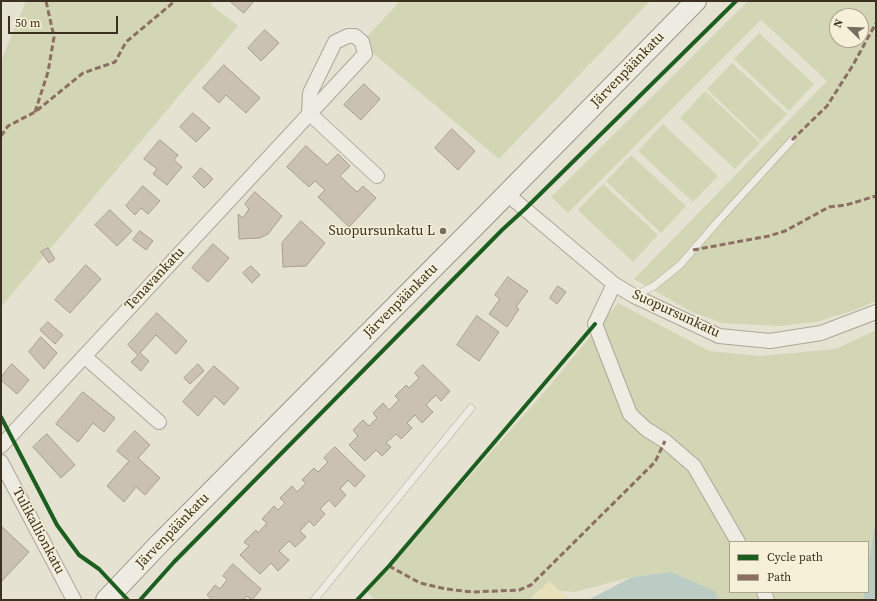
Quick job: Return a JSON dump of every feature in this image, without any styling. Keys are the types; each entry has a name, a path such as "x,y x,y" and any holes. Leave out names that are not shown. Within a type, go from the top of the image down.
{"street":[{"name":"Järvenpäänkatu","path":"106,600 160,543 507,194 696,1"},
{"name":"Tenavankatu","path":"1,446 365,54 362,42 355,36 348,36 335,42 310,93 309,113"},
{"path":"309,113 377,176"},
{"name":"Suopursunkatu","path":"507,194 614,284 634,296 719,336 770,341 821,333 876,312"},
{"path":"614,284 595,324 630,414 646,429 664,441 694,466 737,541"},
{"path":"84,356 159,422"},
{"name":"Tulikallionkatu","path":"1,462 74,600"}],"lane":[{"path":"634,296 654,286 680,265 718,220 792,140"},
{"path":"314,600 471,408"}],"green space":[{"path":"26,1 214,1 211,5 238,26 1,307 1,61"},
{"path":"400,1 650,1 499,159 361,43"},
{"path":"748,1 876,1 876,301 855,310 816,322 780,326 722,323 692,312 634,279 827,81 761,20 568,213 551,197"},
{"path":"759,33 814,84 789,111 734,59"},
{"path":"732,63 787,114 761,141 707,89"},
{"path":"705,91 760,143 735,169 680,118"},
{"path":"663,124 718,176 693,202 638,151"},
{"path":"631,155 686,206 661,233 606,181"},
{"path":"603,184 658,235 633,262 578,210"},
{"path":"618,303 709,351 760,356 836,349 876,330 876,517 869,559 869,541 729,541 729,593 864,593 863,600 718,600 714,591 671,572 632,577 574,592 540,589 529,600 375,600 367,592 547,389"}],"sand":[{"path":"549,581 570,600 531,600"}],"shaded area":[{"path":"876,517 876,600 863,600 864,593 869,593 869,559"},
{"path":"671,572 715,591 718,600 588,600 632,577"}],"building":[{"path":"230,1 254,1 244,13"},
{"path":"265,30 279,43 261,61 248,48"},
{"path":"224,65 260,98 246,113 226,95 219,103 203,88"},
{"path":"364,84 380,99 361,120 344,105"},
{"path":"193,113 210,128 196,142 180,127"},
{"path":"452,129 475,151 458,170 435,148"},
{"path":"160,140 178,155 174,160 182,167 167,185 153,174 157,169 144,159"},
{"path":"306,146 327,165 338,154 350,166 340,176 357,192 363,186 376,198 349,227 318,197 325,190 315,181 309,187 287,167"},
{"path":"201,168 213,179 204,188 193,177"},
{"path":"143,186 160,201 148,214 141,208 135,215 126,206"},
{"path":"255,192 282,216 268,234 260,238 239,239 238,214 243,218 249,209 245,204"},
{"path":"110,210 132,231 117,246 95,225"},
{"path":"301,221 325,243 306,266 283,267 282,243"},
{"path":"140,231 153,241 146,250 133,240"},
{"path":"213,244 229,258 208,282 192,268"},
{"path":"48,248 55,259 49,263 41,252"},
{"path":"86,265 101,279 70,313 55,300"},
{"path":"251,266 260,275 252,283 243,273"},
{"path":"508,277 528,291 516,307 519,309 507,327 489,314 500,299 495,295"},
{"path":"558,286 566,292 557,304 550,298"},
{"path":"157,313 187,341 176,354 156,335 140,353 149,361 141,371 131,362 138,355 128,345"},
{"path":"477,316 499,332 479,361 457,345"},
{"path":"48,322 63,335 55,344 40,330"},
{"path":"41,337 57,353 44,369 29,352"},
{"path":"12,364 29,380 17,394 1,380 1,377"},
{"path":"198,364 204,371 190,384 184,378"},
{"path":"423,365 450,391 441,401 436,395 426,405 433,412 422,423 415,415 407,423 412,428 401,439 396,434 386,443 391,447 382,456 376,450 365,461 349,445 358,436 353,430 363,420 369,426 377,418 373,413 383,403 389,410 399,400 395,396 406,385 409,388 419,378 415,373"},
{"path":"214,366 239,388 224,405 215,396 198,416 183,402"},
{"path":"83,392 115,418 104,432 93,423 78,442 56,424"},
{"path":"135,431 150,445 138,458 160,478 145,495 136,487 124,502 107,486 129,461 117,451"},
{"path":"47,434 75,465 61,478 33,447"},
{"path":"335,447 365,476 355,487 348,480 340,489 346,495 335,507 329,500 320,509 325,514 314,526 309,521 300,531 306,537 295,547 289,541 279,551 289,560 278,571 271,563 260,574 240,555 249,546 244,542 256,530 258,533 267,523 262,519 274,506 278,510 285,503 280,498 292,486 297,492 306,483 302,480 314,468 318,472 328,462 324,458"},
{"path":"1,526 29,552 1,582"},
{"path":"233,564 261,589 252,600 247,596 243,600 212,600 207,595 215,585 220,589 227,580 223,576"}],"marked path":[{"path":"35,112 48,72 54,37 46,1"},
{"path":"1,136 8,126 35,112 83,73 115,62 126,42 175,1"},
{"path":"792,140 827,106 853,65 876,23"},
{"path":"693,250 769,236 785,231 829,207 846,205 876,196"},
{"path":"389,566 420,583 446,589 472,592 519,590 531,585 655,462 665,441"}],"cycle path":[{"path":"140,600 174,562 502,230 736,1"},
{"path":"357,600 389,566 595,324"},
{"path":"1,417 57,525 79,555 99,569 128,600"}],"place":[{"name":"Suopursunkatu L","path":"443,231"}]}
